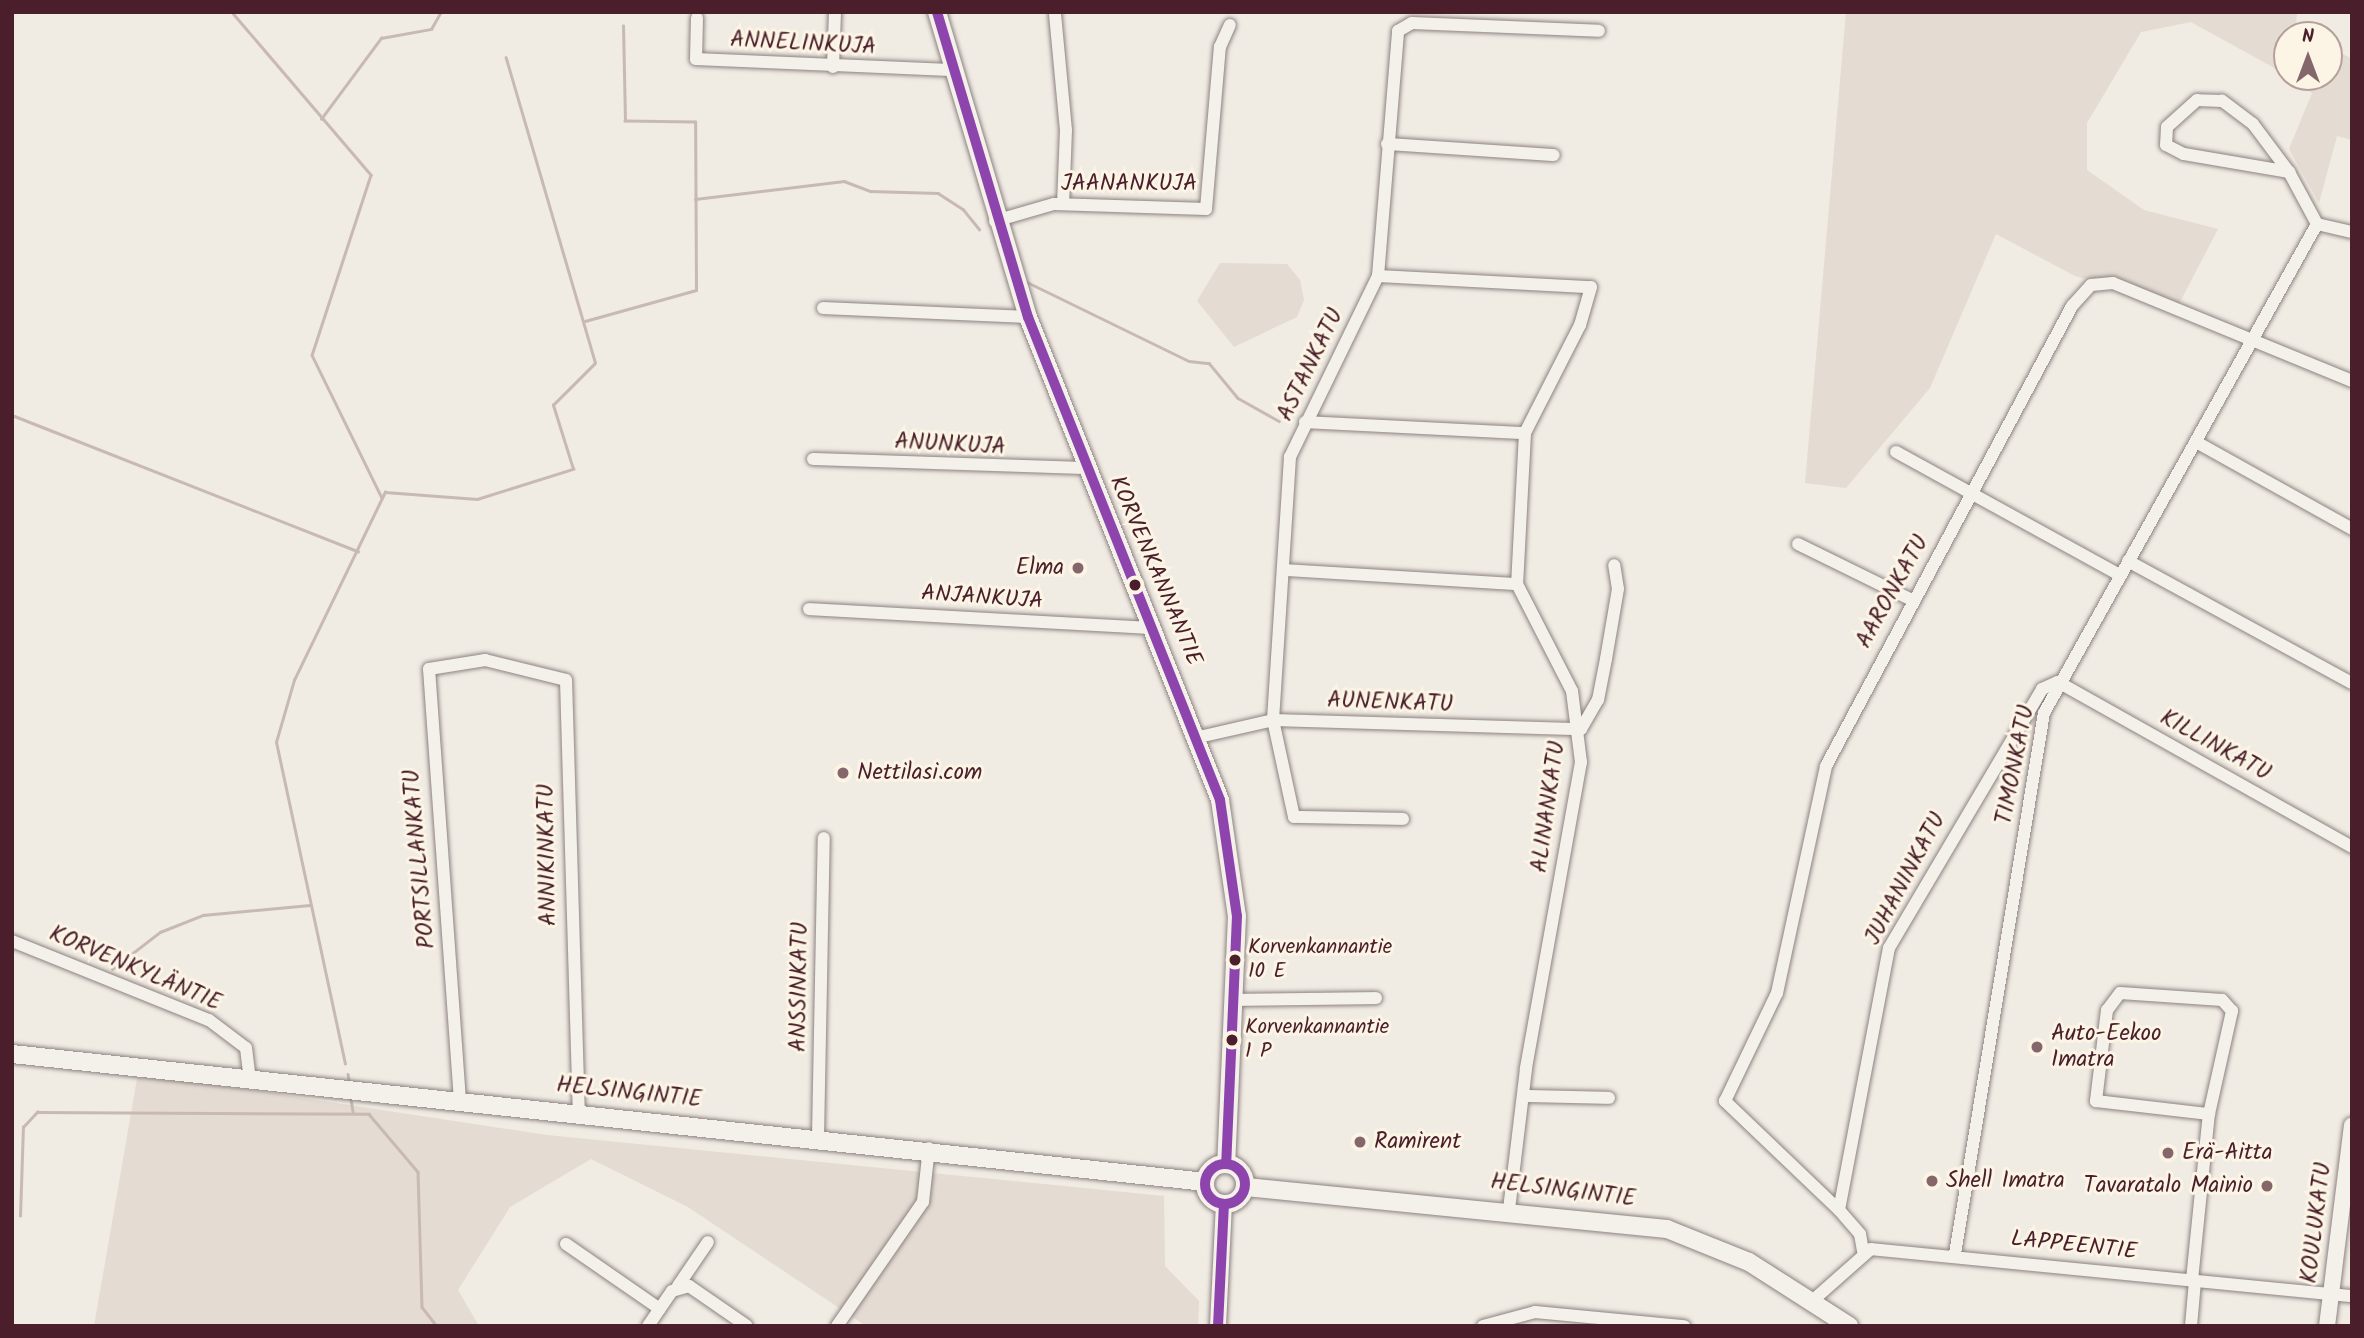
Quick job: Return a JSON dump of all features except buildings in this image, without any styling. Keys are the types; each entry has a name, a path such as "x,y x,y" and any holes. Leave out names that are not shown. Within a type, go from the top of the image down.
{"main road":[{"name":"KORVENKANNANTIE","path":"937,12 950,70 1028,317 1085,468 1199,737 1234,870 1235,1000 1226,1164"},
{"name":"HELSINGINTIE","path":"12,1054 929,1148 1205,1182"},
{"path":"1226,1164 1241,1171 1246,1186 1238,1200 1224,1205 1210,1197 1205,1182 1212,1169 1226,1164"},
{"name":"HELSINGINTIE","path":"1246,1186 1509,1209 1692,1236 1749,1262 1849,1326"}],"street":[{"path":"833,67 835,12"},
{"path":"1055,14 1066,130 1063,204"},
{"name":"ANNELINKUJA","path":"697,18 696,59 950,70"},
{"name":"ASTANKATU","path":"1404,819 1294,817 1273,720 1285,569 1290,457 1378,276 1398,31 1412,23 1599,32"},
{"name":"JAANANKUJA","path":"996,221 1063,204 1206,209 1220,47 1230,25"},
{"path":"2289,172 2184,154 2166,145 2167,127 2197,100 2222,101 2253,124 2289,172 2318,224 2352,232"},
{"path":"1387,144 1554,155"},
{"name":"TIMONKATU","path":"1955,1254 2038,740 2058,682 2318,224"},
{"path":"1285,569 1517,584 1525,433 1592,298 1591,288 1574,282 1378,276"},
{"name":"AARONKATU","path":"1839,1210 1725,1101 1777,993 1826,766 1912,600 1974,492 2072,306 2091,285 2113,283 2352,381"},
{"path":"823,308 1028,317"},
{"path":"1305,422 1525,433"},
{"path":"2196,442 2352,529"},
{"path":"1896,452 1974,492 2120,575"},
{"name":"ANUNKUJA","path":"813,459 1085,468"},
{"path":"1798,544 1912,600"},
{"path":"2128,561 2352,683"},
{"path":"1581,729 1598,700 1618,589 1614,565"},
{"name":"ALINANKATU","path":"1509,1209 1522,1096 1581,762 1581,729 1572,691 1517,584"},
{"name":"ANJANKUJA","path":"809,608 1153,628"},
{"name":"PORTSILLANKATU","path":"460,1101 429,669 485,660"},
{"name":"ANNIKINKATU","path":"485,660 566,680 579,1112"},
{"name":"KILLINKATU","path":"2058,682 2352,847"},
{"name":"JUHANINKATU","path":"1839,1210 1889,948 2031,698 2058,682"},
{"name":"AUNENKATU","path":"1199,737 1273,720 1581,729"},
{"name":"ANSSINKATU","path":"818,1137 824,838"},
{"name":"KORVENKYLÄNTIE","path":"12,941 209,1020 246,1048 250,1079"},
{"path":"2191,1326 2209,1114 2230,1005 2209,998 2120,993 2107,1010 2096,1101 2209,1114"},
{"path":"1235,1000 1376,998"},
{"path":"1522,1096 1609,1098"},
{"name":"KOULUKATU","path":"2327,1326 2352,1126"},
{"path":"837,1326 923,1202 929,1148"},
{"path":"1219,1326 1224,1205"},
{"path":"1811,1302 1863,1251 1860,1234 1839,1210"},
{"path":"648,1326 708,1242"},
{"path":"566,1244 660,1309"},
{"name":"LAPPEENTIE","path":"1863,1251 1955,1254 2352,1297"},
{"path":"678,1286 702,1293 747,1326"},
{"path":"1483,1326 1535,1312 1684,1326"}],"shaded area":[{"path":"1846,12 2297,12 2296,21 2273,21 2273,67 2191,22 2141,32 2087,123 2087,170 2144,210 2218,229 2179,304 2075,276 1996,234 1930,388 1846,488 1805,483"},
{"path":"2343,54 2352,59 2352,140 2337,136 2319,203 2289,149 2312,93 2309,91 2343,91"},
{"path":"1220,263 1287,264 1300,280 1304,300 1297,317 1234,347 1197,301"},
{"path":"138,1073 547,1135 1164,1196 1165,1266 1199,1301 1198,1326 866,1326 688,1207 591,1159 510,1207 458,1290 479,1326 94,1326"}],"waterway":[{"path":"232,12 371,175 312,355 382,498"},
{"path":"321,119 381,38 431,29 441,12"},
{"path":"585,321 696,290 695,122 625,121 623,26"},
{"path":"345,1064 276,742 294,680 385,492 477,499 573,469 553,405 595,363 506,58"},
{"path":"695,199 844,181 870,191 938,193 963,209 979,229"},
{"path":"1025,281 1189,361 1209,363 1238,398 1279,421"},
{"path":"12,415 358,551"},
{"path":"112,969 160,932 203,915 310,905"},
{"path":"348,1074 349,1080"},
{"path":"351,1099 353,1112"},
{"path":"20,1216 23,1127 37,1112 369,1114 418,1172 422,1307 437,1326"}],"transit line":[{"path":"937,12 1028,317 1220,800 1237,916 1226,1164"},
{"path":"1225,1164 1233,1165 1239,1170 1244,1176 1245,1184 1244,1192 1239,1198 1233,1203 1225,1204 1217,1203 1211,1198 1206,1192 1205,1184 1206,1176 1211,1170 1217,1165 1225,1164"},
{"path":"1218,1326 1224,1205"}],"place":[{"name":"Elma","path":"1078,568"},
{"name":"Nettilasi.com","path":"843,773"},
{"name":"Korvenkannantie 10 E","path":"1235,960"},
{"name":"Korvenkannantie 1 P","path":"1232,1040"},
{"name":"Auto-Eekoo Imatra","path":"2037,1047"},
{"name":"Ramirent","path":"1360,1142"},
{"name":"Erä-Aitta","path":"2168,1153"},
{"name":"Shell Imatra","path":"1932,1181"},
{"name":"Tavaratalo Mainio","path":"2267,1186"}]}
